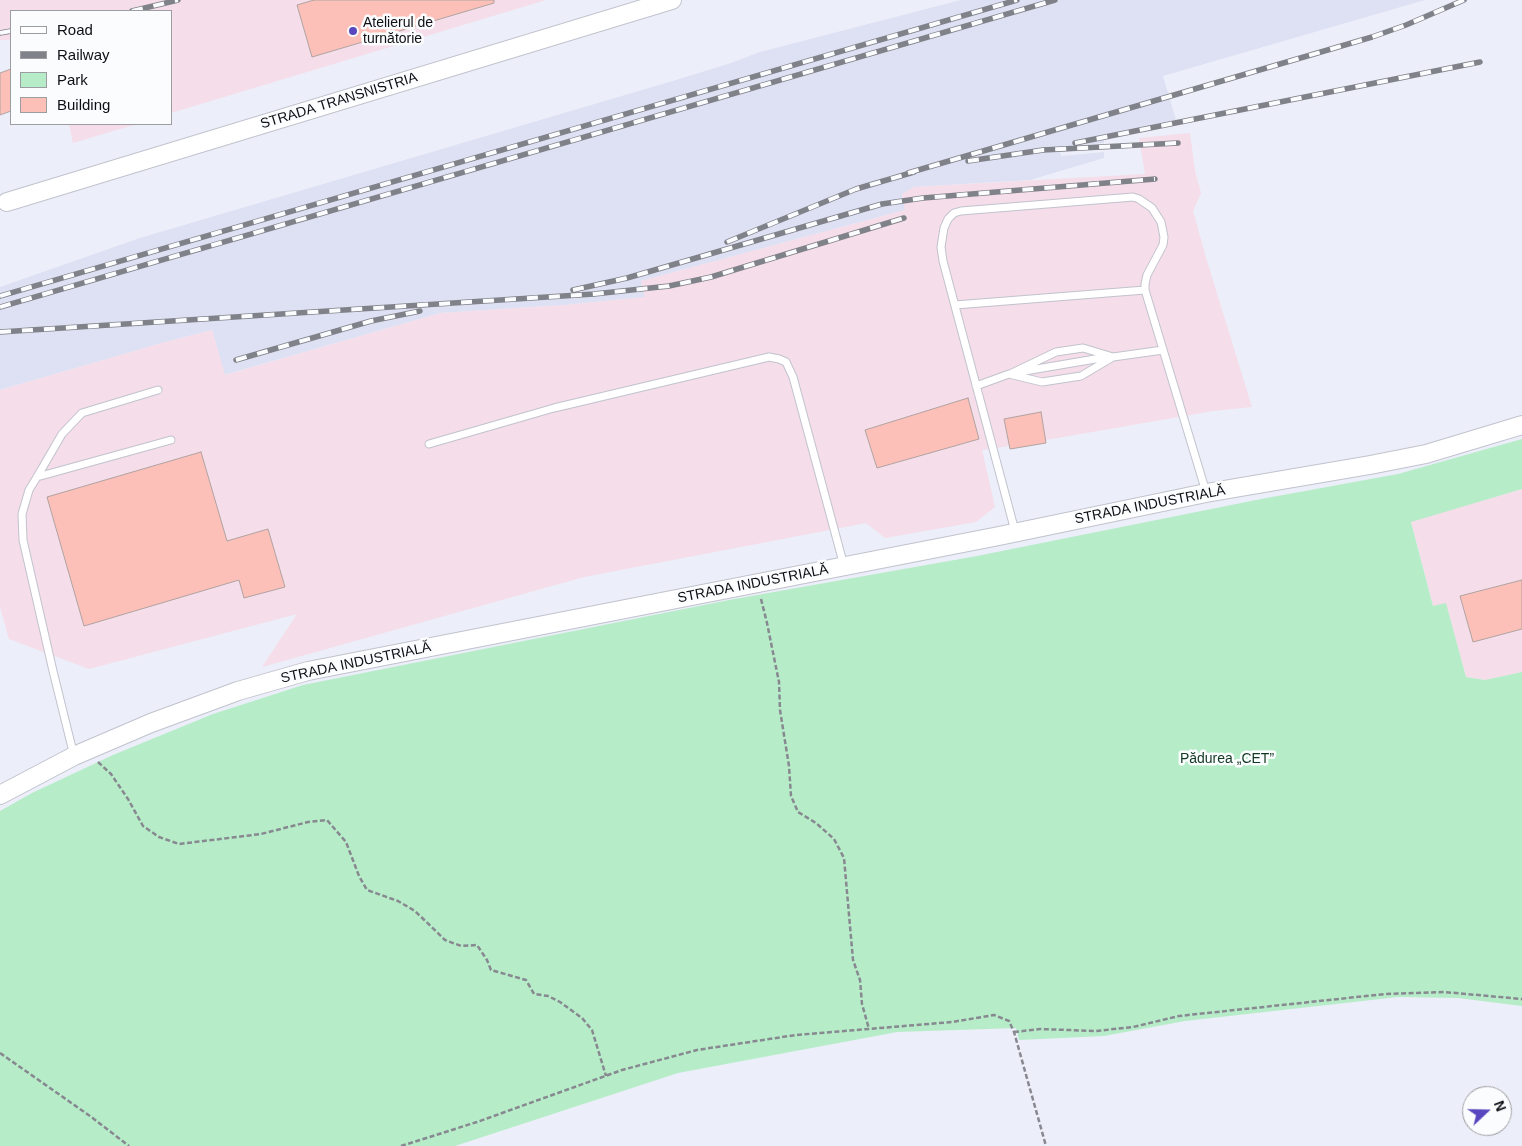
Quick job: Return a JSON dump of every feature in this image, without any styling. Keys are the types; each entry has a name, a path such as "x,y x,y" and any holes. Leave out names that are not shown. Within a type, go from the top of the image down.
{"street":[{"name":"STRADA TRANSNISTRIA","path":"3,203 672,0"},
{"name":"STRADA INDUSTRIALĂ","path":"0,795 80,753 151,723 238,691 308,671 1016,533 1206,492 1426,454 1522,425"}],"lane":[{"path":"1016,533 943,261 941,247 944,228 948,219 954,213 961,210 1133,197 1139,198 1152,208 1163,229 1164,237 1163,245 1148,275 1145,284 1146,290 1206,492"},
{"path":"955,305 1146,290"},
{"path":"976,386 1009,374 1056,352 1083,348 1113,357"},
{"path":"1009,374 1163,350"},
{"path":"429,444 546,410 769,357 779,359 786,362 793,377 845,566"},
{"path":"1009,374 1042,382 1081,376 1113,357"},
{"path":"80,753 53,671 23,540 22,514 29,490 62,434 82,413 158,390"},
{"path":"37,478 171,440"}],"path":[{"path":"756,583 768,623 779,682 780,710 789,766 791,796 798,812 816,823 834,840 844,858 853,960 860,980 862,1004 869,1029"},
{"path":"80,753 111,774 143,826 159,838 179,844 261,834 308,822 327,820 346,842 359,876 367,890 398,901 415,911 445,940 461,946 477,945 491,970 526,980 534,994 548,996 582,1018 592,1030 606,1076"},
{"path":"1014,1032 1040,1028 1096,1032 1133,1027 1179,1016 1385,994 1444,992 1522,999"},
{"path":"401,1146 477,1122 606,1076 697,1050 796,1035 952,1022 994,1015 1009,1021 1014,1032 1046,1146"},
{"path":"0,1053 90,1116 129,1146"}],"shaded area":[{"path":"0,0 546,0 172,113 172,10 10,10 10,40 0,40"},
{"path":"961,0 1425,0 1163,76 1176,120 1104,138 1104,143 1059,147 1061,156 1104,152 1104,158 1030,180 914,187 902,194 905,210 641,281 645,297 565,305 441,313 224,375 212,330 0,390 0,287 140,238 676,80 760,52"},
{"path":"69,125 134,125 73,143"},
{"path":"1190,133 1195,171 1201,193 1193,211 1252,407 1213,411 1046,440 1046,443 1010,449 1009,446 982,450 995,507 976,522 885,538 866,523 584,577 262,667 297,614 89,669 9,639 0,607 0,390 212,330 225,375 441,313 565,305 645,297 641,281 905,210 902,194 914,187 1145,174 1139,138"},
{"path":"1522,489 1522,672 1485,680 1466,677 1446,604 1433,606 1411,521"}],"green space":[{"name":"Pădurea „CET”","path":"1522,439 1522,489 1411,522 1433,606 1446,603 1466,677 1485,680 1522,672 1522,1006 1458,998 1398,997 1185,1021 1104,1036 1019,1040 1016,1028 897,1032 678,1073 455,1146 0,1146 0,811 32,793 113,755 213,714 303,685 729,600 977,556 1261,499 1398,474"}],"building":[{"name":"Atelierul de turnătorie","path":"314,0 494,0 494,3 312,57 297,5"},
{"path":"10,69 10,111 0,115 0,73"},
{"path":"968,398 979,439 877,468 865,430"},
{"path":"1041,412 1046,443 1010,449 1004,419"},
{"path":"201,452 227,541 268,529 285,587 244,598 239,580 84,626 47,497"},
{"path":"1522,580 1522,629 1473,642 1460,596"}],"railway":[{"path":"136,10 178,0"},
{"path":"0,296 1017,0"},
{"path":"0,307 1055,0"},
{"path":"908,173 1372,37 1406,25 1464,0"},
{"path":"0,33 10,31"},
{"path":"1075,143 1480,62"},
{"path":"968,161 1043,150 1178,143"},
{"path":"727,242 856,189 914,172"},
{"path":"573,290 627,278 882,204 923,198 1155,179"},
{"path":"0,332 594,294 669,286 711,277 904,218"},
{"path":"236,360 371,321 420,311"}],"place":[{"name":"Atelierul de turnătorie","path":"353,31"}]}
